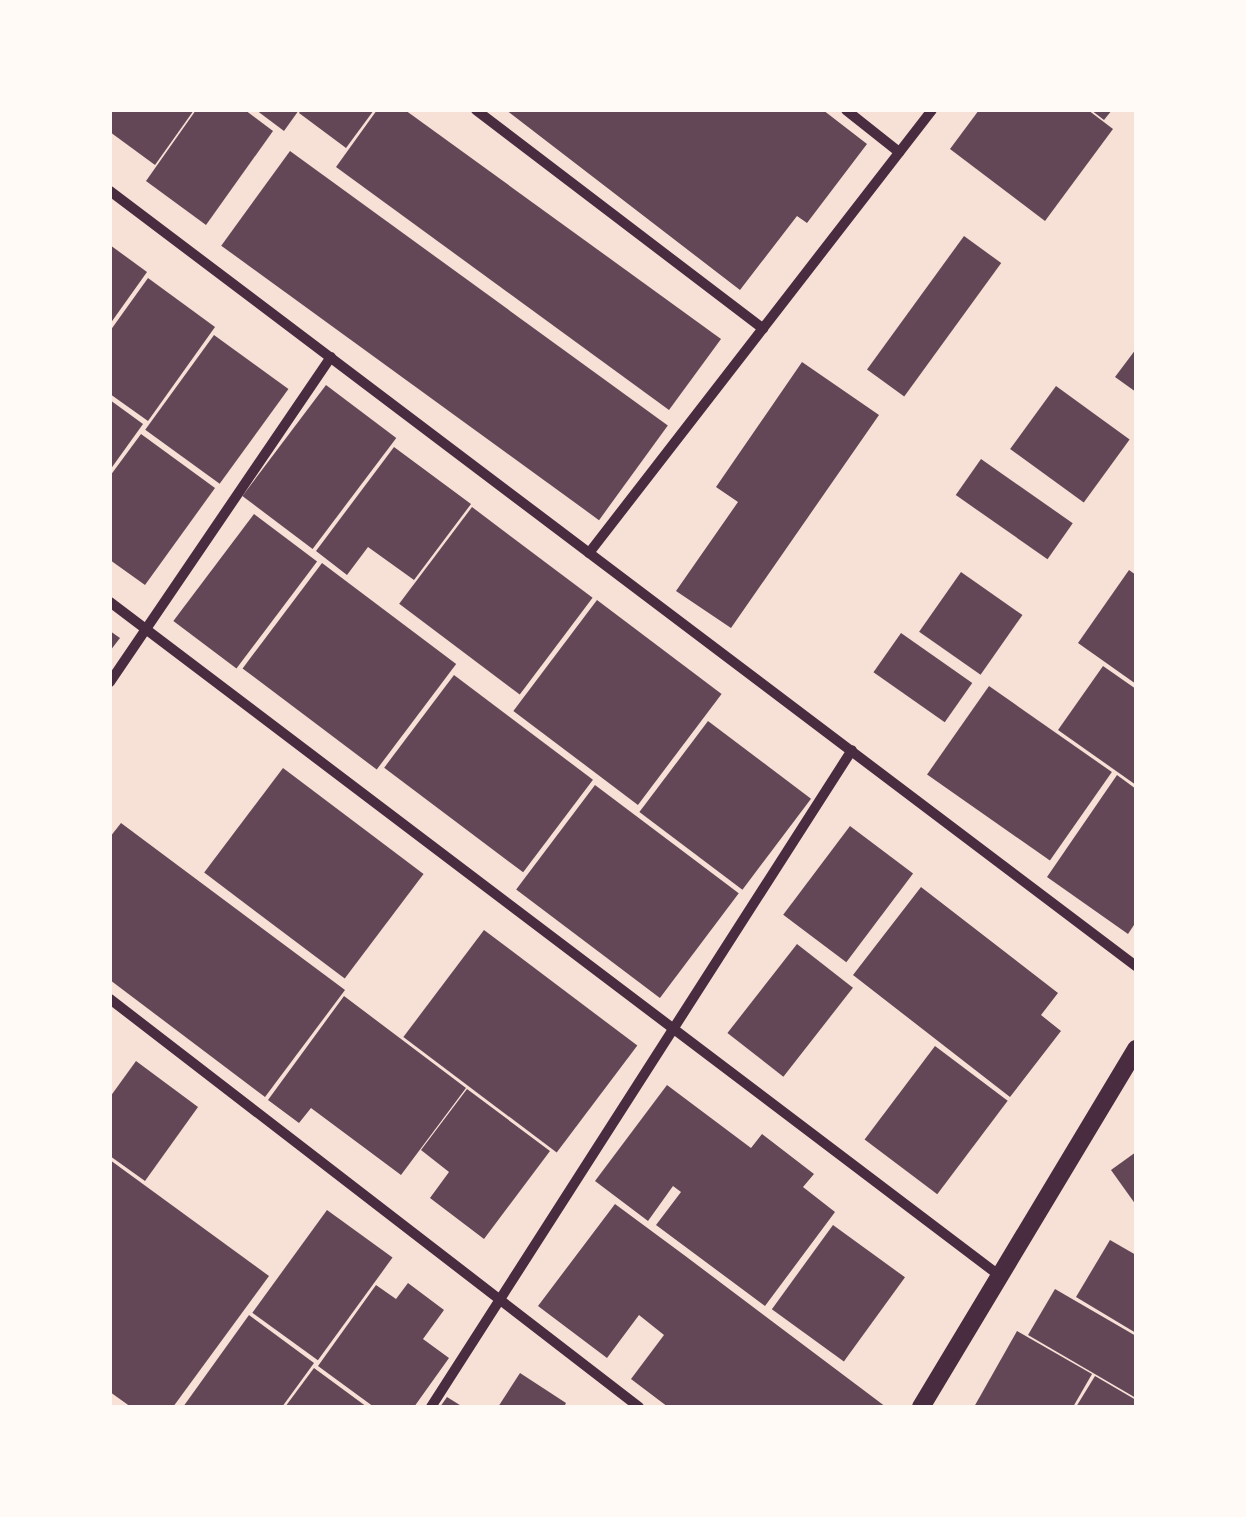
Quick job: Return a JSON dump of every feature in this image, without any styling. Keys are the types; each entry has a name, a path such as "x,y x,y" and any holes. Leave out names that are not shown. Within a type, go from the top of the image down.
{"street":[{"path":"476,110 763,329"},
{"path":"846,110 900,152"},
{"path":"588,553 932,110"},
{"path":"110,191 1136,966"},
{"path":"110,682 331,357"},
{"path":"110,602 1000,1276"},
{"path":"430,1407 852,750"},
{"path":"110,999 501,1297 638,1407"},
{"path":"921,1407 1136,1050"}],"building":[{"path":"110,110 194,110 155,165 110,132"},
{"path":"196,110 245,110 273,131 206,225 146,181"},
{"path":"256,110 299,110 284,131"},
{"path":"374,110 346,148 299,113"},
{"path":"377,110 405,110 721,339 669,410 336,167"},
{"path":"506,110 823,110 867,144 807,223 797,216 740,290"},
{"path":"979,110 1088,110 1113,129 1045,221 950,149"},
{"path":"1091,110 1112,110 1104,120"},
{"path":"290,151 668,425 599,520 221,246"},
{"path":"964,236 1001,263 904,397 867,369"},
{"path":"110,245 147,272 110,324"},
{"path":"148,278 215,327 148,421 110,394 110,331"},
{"path":"214,335 288,389 220,484 145,430"},
{"path":"1136,349 1136,392 1115,377"},
{"path":"802,362 879,415 731,628 676,591 738,502 716,487"},
{"path":"326,385 396,438 313,549 242,496"},
{"path":"1056,386 1130,439 1084,503 1010,449"},
{"path":"110,400 143,424 110,470"},
{"path":"141,434 215,488 145,585 110,560 110,476"},
{"path":"394,447 471,504 414,580 368,547 347,575 316,551"},
{"path":"981,459 1073,523 1048,559 956,495"},
{"path":"472,507 593,598 520,695 399,604"},
{"path":"254,514 317,562 236,669 173,621"},
{"path":"322,563 456,664 377,770 243,668"},
{"path":"1129,570 1136,575 1136,684 1078,643"},
{"path":"961,572 1022,615 981,675 919,632"},
{"path":"597,600 722,694 638,805 513,711"},
{"path":"110,631 120,638 110,651"},
{"path":"901,633 972,683 945,722 873,672"},
{"path":"1103,666 1136,689 1136,785 1058,730"},
{"path":"454,675 593,780 523,872 384,768"},
{"path":"989,686 1112,772 1050,861 927,774"},
{"path":"708,721 811,799 742,890 639,812"},
{"path":"283,768 424,874 345,979 204,873"},
{"path":"1117,775 1136,789 1136,922 1128,934 1047,877"},
{"path":"595,785 739,893 660,998 516,890"},
{"path":"121,823 345,990 265,1097 110,980 110,837"},
{"path":"850,826 913,874 846,962 783,915"},
{"path":"921,887 1058,993 1041,1015 1061,1031 1010,1097 853,975"},
{"path":"484,930 637,1046 557,1153 403,1037"},
{"path":"797,944 853,988 783,1077 727,1033"},
{"path":"344,996 466,1088 401,1175 311,1108 299,1123 268,1100"},
{"path":"935,1046 1008,1101 937,1194 865,1139"},
{"path":"136,1061 198,1107 145,1181 110,1156 110,1097"},
{"path":"667,1085 751,1148 762,1134 814,1174 803,1187 835,1212 765,1306 656,1225 681,1192 673,1186 648,1221 595,1181"},
{"path":"467,1089 550,1151 484,1239 430,1198 449,1172 421,1150"},
{"path":"1136,1152 1136,1205 1111,1170"},
{"path":"110,1160 269,1276 173,1407 131,1407 110,1392"},
{"path":"615,1204 886,1407 668,1407 631,1379 664,1335 639,1315 607,1358 538,1306"},
{"path":"327,1210 393,1258 318,1360 252,1313"},
{"path":"833,1225 905,1277 844,1361 772,1309"},
{"path":"1110,1240 1136,1255 1136,1333 1076,1297"},
{"path":"408,1283 444,1310 423,1339 449,1358 414,1407 374,1407 318,1366 376,1285 396,1299"},
{"path":"1055,1289 1136,1336 1136,1398 1028,1335"},
{"path":"249,1315 314,1363 282,1407 183,1407"},
{"path":"1017,1331 1092,1374 1073,1407 974,1407"},
{"path":"314,1368 367,1407 285,1407"},
{"path":"520,1373 566,1403 564,1407 498,1407"},
{"path":"1095,1376 1136,1400 1136,1407 1076,1407"},
{"path":"447,1397 463,1407 440,1407"}]}
